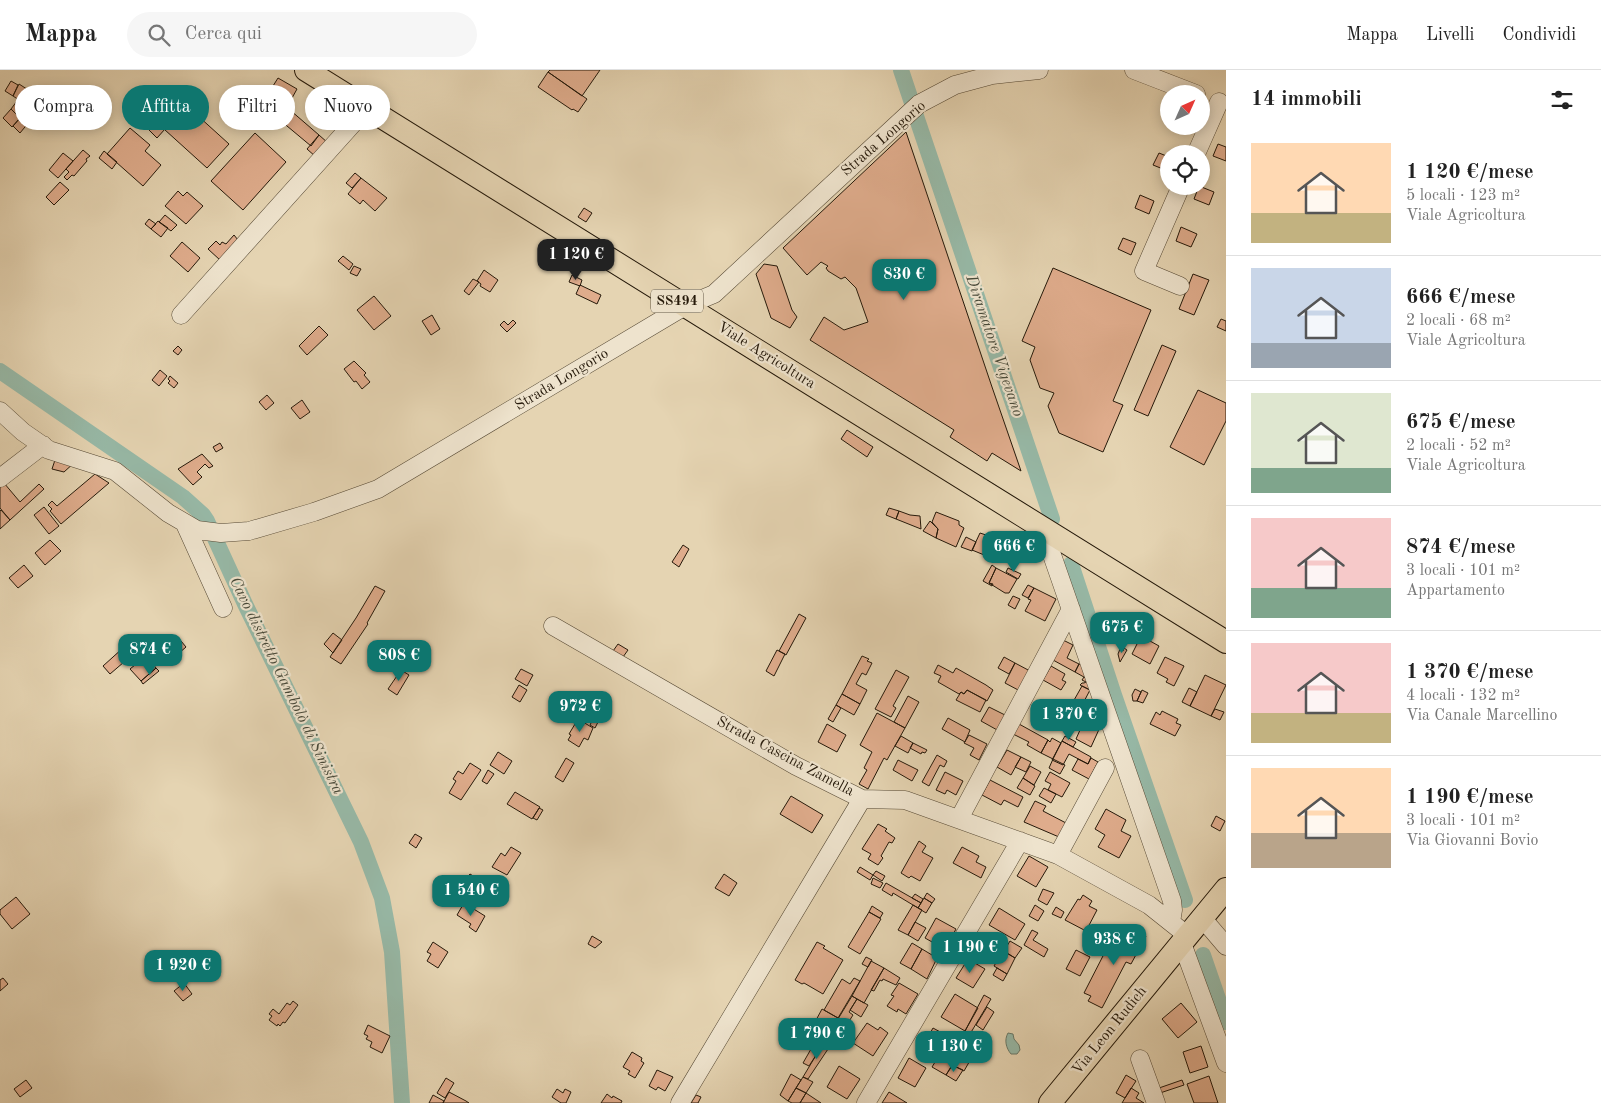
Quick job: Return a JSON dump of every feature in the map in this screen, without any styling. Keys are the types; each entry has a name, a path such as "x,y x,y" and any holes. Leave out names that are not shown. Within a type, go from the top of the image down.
{"main road":[{"name":"Viale Agricoltura","path":"306,70 330,85"},
{"name":"Viale Agricoltura","path":"390,122 1226,642"},
{"name":"Via Leon Rudich","path":"1050,1103 1186,930 1226,889"}],"street":[{"name":"Strada Longorio","path":"0,411 23,432 49,450 116,471 185,524 197,530 213,532 249,530 314,512 378,489 685,306 714,294 919,104 955,85 992,75 1039,70"},
{"path":"1134,70 1173,85"},
{"path":"1201,145 1222,104 1210,99"},
{"path":"181,314 347,130"},
{"path":"1177,195 1144,271 1180,286"},
{"path":"0,478 42,445"},
{"path":"185,524 223,608"},
{"path":"1046,530 1071,609 1172,901 1173,910 1186,930 1226,1063"},
{"path":"959,819 1071,609"},
{"name":"Strada Cascina Zamella","path":"553,626 796,766 862,799 905,800 1058,855 1149,905 1186,930 1226,946"},
{"path":"1058,855 1105,768"},
{"path":"680,1103 862,799"},
{"path":"866,1103 1020,841"},
{"path":"1140,1059 1156,1103"}],"shaded area":[{"path":"1008,1033 1013,1034 1014,1039 1019,1045 1020,1050 1017,1054 1011,1054 1008,1049 1006,1041"}],"building":[{"path":"550,70 600,70 582,96 548,72"},
{"path":"548,72 587,99 578,112 538,87"},
{"path":"278,78 290,85 274,85"},
{"path":"11,81 18,85 15,85 13,96 5,91"},
{"path":"15,104 15,113 11,109"},
{"path":"11,109 15,113 15,124 12,127 3,118"},
{"path":"295,114 305,123 305,130 313,130 319,135 311,146 292,130 295,130"},
{"path":"209,126 229,144 207,168 165,130 209,130"},
{"path":"128,130 132,130 150,145 145,151 161,165 143,186 107,154"},
{"path":"149,130 164,130 157,138"},
{"path":"906,132 1021,471 992,453 987,461 950,437 954,430 810,340 824,317 844,330 868,322 856,288 845,277 841,279 828,271 826,268 828,266 821,262 807,275 783,248"},
{"path":"255,133 286,162 243,210 211,181"},
{"path":"319,135 328,143 316,157 307,149"},
{"path":"1218,144 1226,147 1226,161 1213,156"},
{"path":"83,150 90,156 74,176 72,175 67,180 64,177 69,172 66,169"},
{"path":"104,151 117,162 112,169 99,158"},
{"path":"63,153 73,161 58,178 49,170"},
{"path":"1159,153 1160,153 1160,168 1153,165"},
{"path":"355,173 361,178 352,188 346,183"},
{"path":"361,178 387,198 375,211 363,200 360,204 348,194"},
{"path":"60,182 69,190 54,205 46,197"},
{"path":"1210,190 1214,192 1209,205 1194,199 1196,195 1210,195"},
{"path":"178,191 183,196 187,192 203,206 186,224 165,206"},
{"path":"1140,195 1154,201 1149,214 1135,208"},
{"path":"584,208 592,213 586,222 578,217"},
{"path":"165,215 177,225 171,231 159,222"},
{"path":"149,219 156,224 151,229 145,224"},
{"path":"158,221 168,228 161,237 151,229"},
{"path":"1181,227 1197,234 1191,247 1176,241"},
{"path":"234,235 238,240 220,260 208,249 216,241 220,245 222,242 226,244"},
{"path":"1123,238 1136,243 1131,255 1118,249"},
{"path":"182,242 200,258 188,272 170,256"},
{"path":"343,256 353,264 349,270 338,261"},
{"path":"764,264 777,266 792,310 797,317 790,328 771,318 756,274"},
{"path":"354,266 361,269 357,276 350,273"},
{"path":"1053,268 1151,310 1113,401 1123,405 1103,452 1059,433 1048,406 1054,393 1040,388 1030,360 1035,347 1022,341"},
{"path":"484,270 498,280 490,292 480,286 481,284 477,281"},
{"path":"1193,274 1209,280 1194,315 1179,309"},
{"path":"572,275 582,280 580,286 569,282"},
{"path":"473,279 479,282 469,295 464,291"},
{"path":"580,285 601,295 597,304 576,294"},
{"path":"374,296 391,316 374,330 357,310"},
{"path":"432,315 440,329 431,335 422,321"},
{"path":"1221,319 1226,321 1226,331 1217,327"},
{"path":"513,320 516,323 507,332 500,325 504,321 508,325"},
{"path":"319,326 328,335 307,355 299,346"},
{"path":"1162,345 1176,351 1148,416 1134,410"},
{"path":"178,346 182,350 178,355 173,351"},
{"path":"354,361 366,373 364,375 370,382 362,389 344,369"},
{"path":"160,370 167,376 159,386 152,380"},
{"path":"170,376 178,383 174,388 168,383"},
{"path":"1198,390 1226,403 1226,421 1204,465 1170,447"},
{"path":"267,395 274,403 266,410 259,402"},
{"path":"302,400 310,412 300,419 291,408"},
{"path":"847,430 873,447 867,457 841,439"},
{"path":"220,443 223,448 216,452 213,447"},
{"path":"202,454 213,466 209,468 205,464 197,472 202,477 193,485 178,469"},
{"path":"56,457 75,462 64,472 52,469"},
{"path":"95,474 109,483 61,524 50,511 52,509 48,505 52,501 57,506"},
{"path":"4,483 20,502 39,484 44,489 10,520 0,508 0,486"},
{"path":"44,507 59,526 49,534 34,515"},
{"path":"889,508 899,511 896,519 886,515"},
{"path":"0,511 10,520 0,529"},
{"path":"899,511 920,516 921,529 896,519"},
{"path":"936,512 959,521 959,525 964,528 956,547 936,538 938,529 932,522"},
{"path":"930,521 938,529 936,538 923,531"},
{"path":"980,533 994,536 993,541 1000,545 994,559 972,550"},
{"path":"966,537 976,542 972,551 961,547"},
{"path":"50,540 61,551 45,565 35,553"},
{"path":"683,545 689,549 679,567 672,562"},
{"path":"24,565 33,576 18,588 9,578"},
{"path":"992,565 996,568 989,583 993,584 992,586 983,581"},
{"path":"996,568 1017,579 1009,593 1005,593 989,583"},
{"path":"1008,568 1021,574 1018,579 1006,572"},
{"path":"1028,585 1034,588 1028,598 1022,595"},
{"path":"375,586 385,591 368,624 341,664 330,657"},
{"path":"1034,588 1056,599 1045,621 1025,611 1031,600 1028,599"},
{"path":"1013,596 1020,599 1015,609 1008,605"},
{"path":"799,614 806,618 786,655 779,651"},
{"path":"1114,616 1134,627 1124,645 1115,640 1110,623"},
{"path":"333,633 342,640 333,653 324,644"},
{"path":"1141,636 1159,646 1150,664 1132,654"},
{"path":"1063,640 1073,645 1067,658 1079,664 1075,672 1053,660"},
{"path":"155,641 161,647 154,653 149,646"},
{"path":"181,641 186,647 171,660 165,654"},
{"path":"618,644 628,650 623,657 613,651"},
{"path":"123,648 131,656 110,674 103,666"},
{"path":"1124,648 1127,650 1120,662 1118,654 1120,649 1123,651"},
{"path":"777,650 785,654 774,676 766,671"},
{"path":"146,656 156,668 141,681 130,669"},
{"path":"862,656 869,659 867,661 872,663 866,675 862,673 856,684 867,690 860,704 842,694"},
{"path":"1004,657 1015,663 1009,674 998,668"},
{"path":"1165,657 1184,666 1174,686 1166,682 1168,679 1157,673"},
{"path":"1015,663 1030,671 1020,691 1005,683"},
{"path":"1079,664 1087,665 1091,681 1075,672"},
{"path":"938,665 953,673 956,668 993,690 987,701 967,690 964,694 961,692 959,694 938,682 941,676 934,673"},
{"path":"1051,666 1065,674 1062,680 1066,682 1061,690 1043,680"},
{"path":"156,668 159,671 143,684 141,681"},
{"path":"521,669 533,675 527,686 515,679"},
{"path":"401,670 409,675 397,695 388,689"},
{"path":"896,670 909,677 893,706 896,708 891,717 875,709"},
{"path":"1205,675 1226,685 1211,716 1190,706"},
{"path":"1084,677 1091,681 1090,690 1080,685 1086,682 1082,680"},
{"path":"519,685 527,690 520,702 512,697"},
{"path":"1082,686 1090,690 1078,713 1069,709"},
{"path":"1189,688 1197,692 1190,706 1182,702"},
{"path":"1135,689 1141,692 1137,701 1133,701 1132,695"},
{"path":"967,690 986,700 980,712 956,700 961,692 964,694"},
{"path":"1142,690 1148,693 1143,703 1137,701"},
{"path":"842,694 860,704 854,715 836,705"},
{"path":"908,696 919,702 905,728 894,722"},
{"path":"570,700 589,713 585,718 566,706"},
{"path":"1044,701 1059,708 1049,726 1035,718"},
{"path":"1061,704 1078,713 1072,724 1055,715"},
{"path":"836,705 841,708 833,722 828,719"},
{"path":"989,707 1007,716 999,731 981,721"},
{"path":"1215,709 1224,712 1220,720 1211,716"},
{"path":"1162,711 1178,719 1176,723 1181,725 1175,736 1150,724 1156,712 1160,715"},
{"path":"877,713 905,728 887,760 884,758 868,789 859,784 867,770 864,768 872,752 860,745"},
{"path":"1078,713 1081,715 1076,726 1072,724"},
{"path":"594,717 599,720 595,728 590,725"},
{"path":"948,718 970,730 965,742 942,729"},
{"path":"578,719 593,728 588,740 584,738 579,747 568,740 571,735 569,734"},
{"path":"1082,720 1091,724 1093,721 1101,725 1091,747 1076,739"},
{"path":"827,724 846,735 837,752 818,742"},
{"path":"1019,724 1048,740 1041,753 1027,745 1029,742 1013,734"},
{"path":"969,735 987,744 979,760 970,755 974,748 964,743"},
{"path":"901,736 913,743 908,753 895,746"},
{"path":"1065,736 1076,742 1073,747 1062,741"},
{"path":"1052,738 1061,743 1053,759 1041,753 1048,740 1050,742"},
{"path":"1062,741 1091,757 1088,764 1069,754 1063,765 1052,760"},
{"path":"913,743 927,750 921,754 910,748"},
{"path":"1007,750 1021,757 1011,775 997,767"},
{"path":"498,752 512,761 504,774 490,765"},
{"path":"937,755 947,761 944,767 940,765 929,786 922,782"},
{"path":"1021,757 1031,762 1026,772 1015,767"},
{"path":"566,758 574,763 563,782 555,777"},
{"path":"1091,758 1098,762 1089,779 1072,770 1078,759 1088,764"},
{"path":"1053,759 1065,765 1060,774 1049,768"},
{"path":"898,760 918,770 912,781 893,770"},
{"path":"470,763 481,770 461,800 449,793 456,781 453,779 458,771 463,774"},
{"path":"1030,766 1041,772 1034,785 1023,778"},
{"path":"488,770 494,774 487,784 482,781"},
{"path":"945,772 963,781 956,795 947,790 945,794 936,790"},
{"path":"1050,772 1070,783 1062,797 1048,790 1051,784 1045,781"},
{"path":"1023,778 1035,786 1030,795 1017,788"},
{"path":"990,780 1023,797 1018,807 1004,800 1001,805 982,795"},
{"path":"1044,788 1056,794 1051,803 1039,796"},
{"path":"515,792 540,807 532,819 507,804"},
{"path":"791,796 823,815 812,833 780,814"},
{"path":"1035,801 1046,806 1043,811 1066,823 1059,837 1024,822"},
{"path":"539,808 543,810 537,820 533,818"},
{"path":"1106,809 1126,820 1121,831 1131,836 1119,858 1098,847 1105,835 1095,829"},
{"path":"1216,816 1225,821 1220,831 1211,826"},
{"path":"878,824 887,829 885,831 895,838 892,843 889,842 878,865 868,859 871,854 862,849"},
{"path":"415,834 422,838 416,848 409,843"},
{"path":"919,841 926,846 922,852 933,858 920,881 911,876 909,878 901,873"},
{"path":"511,847 521,853 507,875 492,867 501,853 505,856"},
{"path":"962,847 979,856 976,862 986,867 981,878 953,863"},
{"path":"1029,856 1048,867 1036,887 1017,876"},
{"path":"860,867 873,875 870,880 857,872"},
{"path":"876,871 885,876 882,881 873,875"},
{"path":"470,874 481,881 477,888 465,880"},
{"path":"724,874 737,883 729,896 715,888"},
{"path":"873,878 883,883 880,888 871,884"},
{"path":"886,883 921,903 918,908 893,893 892,896 882,890"},
{"path":"1043,889 1054,893 1047,905 1038,900"},
{"path":"927,893 935,899 932,903 924,898"},
{"path":"915,894 923,899 921,903 912,898"},
{"path":"1083,895 1092,901 1089,906 1097,910 1086,931 1065,920 1078,899 1080,900"},
{"path":"16,897 30,914 12,929 0,914 0,910"},
{"path":"924,898 932,903 926,913 918,908"},
{"path":"464,903 485,916 476,932 469,927 471,924 457,915"},
{"path":"913,905 922,910 908,935 898,930"},
{"path":"1035,905 1044,911 1038,921 1029,916"},
{"path":"872,906 883,913 880,918 869,912"},
{"path":"1056,907 1064,912 1061,918 1052,914"},
{"path":"999,908 1025,924 1015,940 989,925"},
{"path":"869,912 881,919 860,954 848,947"},
{"path":"936,918 956,929 950,940 946,938 941,947 925,938"},
{"path":"915,922 926,928 918,941 908,935"},
{"path":"1125,925 1146,936 1131,964 1126,962 1102,1008 1088,1001 1091,996 1084,993 1105,952 1110,954"},
{"path":"1032,930 1038,933 1033,940 1048,949 1044,957 1024,945"},
{"path":"592,936 602,942 595,948 588,944"},
{"path":"1010,941 1022,948 1015,958 1004,951"},
{"path":"433,942 448,952 438,968 427,961 431,954 427,952"},
{"path":"817,942 825,946 823,948 843,960 823,994 795,980"},
{"path":"912,943 922,949 911,969 900,963"},
{"path":"922,949 937,958 927,979 911,969"},
{"path":"1076,950 1090,957 1080,976 1066,969"},
{"path":"1003,951 1015,958 1007,974 994,966"},
{"path":"866,957 872,960 868,967 862,964"},
{"path":"968,959 985,969 973,988 956,978"},
{"path":"871,961 884,968 864,1003 852,996"},
{"path":"884,968 900,978 896,985 883,979 882,981 880,980 874,991 871,990"},
{"path":"997,968 1007,974 1003,981 993,975"},
{"path":"3,978 8,984 0,991 0,980"},
{"path":"854,978 860,981 838,1018 824,1010 842,979 850,984"},
{"path":"184,983 192,994 183,1001 174,991"},
{"path":"899,983 918,994 906,1014 898,1009 897,1012 887,1006 894,996 891,995"},
{"path":"955,994 978,1008 965,1031 941,1017"},
{"path":"984,995 991,999 970,1034 965,1031"},
{"path":"852,996 857,999 849,1012 853,1015 846,1026 841,1023 833,1039 838,1042 835,1048 824,1042"},
{"path":"857,999 868,1005 861,1017 850,1010"},
{"path":"293,1001 298,1005 285,1023 283,1022 280,1026 278,1024 277,1026 269,1020 272,1016 269,1014 273,1009 279,1014 287,1003 290,1005"},
{"path":"1181,1003 1197,1022 1178,1038 1162,1019"},
{"path":"987,1007 994,1012 983,1030 976,1025"},
{"path":"822,1009 838,1018 824,1042 814,1036 820,1025 815,1022"},
{"path":"867,1023 878,1030 880,1027 888,1033 873,1056 853,1043"},
{"path":"368,1025 390,1036 382,1053 370,1047 372,1042 366,1039 368,1036 364,1034"},
{"path":"803,1025 811,1030 807,1036 799,1032"},
{"path":"933,1028 953,1039 944,1056 924,1044"},
{"path":"954,1036 965,1043 954,1063 945,1057 952,1045 950,1044"},
{"path":"824,1042 830,1046 808,1079 803,1077"},
{"path":"965,1043 976,1050 964,1071 952,1065"},
{"path":"1201,1046 1208,1067 1190,1073 1183,1052"},
{"path":"811,1049 818,1052 809,1066 803,1063"},
{"path":"632,1052 642,1058 641,1061 644,1063 635,1078 628,1074 630,1071 623,1067"},
{"path":"940,1054 954,1063 946,1075 932,1067"},
{"path":"909,1058 926,1068 915,1087 898,1078"},
{"path":"952,1065 963,1070 956,1081 946,1075"},
{"path":"839,1066 860,1079 847,1099 827,1087"},
{"path":"657,1070 673,1077 665,1091 658,1087 656,1090 649,1086"},
{"path":"791,1074 801,1080 788,1101 780,1095"},
{"path":"1126,1075 1136,1081 1125,1098 1116,1093"},
{"path":"1209,1076 1218,1103 1194,1103 1187,1084"},
{"path":"803,1077 813,1082 806,1093 796,1088"},
{"path":"446,1078 454,1083 445,1098 437,1093"},
{"path":"26,1080 32,1088 20,1097 14,1089"},
{"path":"1182,1080 1184,1085 1160,1093 1159,1088"},
{"path":"796,1088 806,1093 800,1103 792,1103 788,1101"},
{"path":"1131,1088 1139,1093 1136,1098 1144,1103 1122,1103"},
{"path":"557,1089 563,1093 565,1089 571,1092 566,1103 561,1103 552,1097"},
{"path":"449,1092 466,1101 469,1103 443,1103"},
{"path":"889,1092 907,1103 882,1103"},
{"path":"806,1093 821,1103 800,1103"},
{"path":"607,1094 612,1098 613,1096 622,1101 621,1103 601,1103"},
{"path":"433,1095 444,1101 443,1103 429,1103"},
{"path":"696,1095 701,1097 698,1103 691,1103"}],"waterway":[{"name":"Diramatore Vigevano","path":"901,70 912,103"},
{"name":"Diramatore Vigevano","path":"916,116 1052,519"},
{"name":"Cavo distretto Gambolò di Sinistra","path":"0,371 183,497 207,521 245,604 361,842 382,898 392,952 402,1103"},
{"name":"Diramatore Vigevano","path":"1071,564 1185,900"},
{"name":"Diramatore Vigevano","path":"1203,955 1226,1022"}]}
